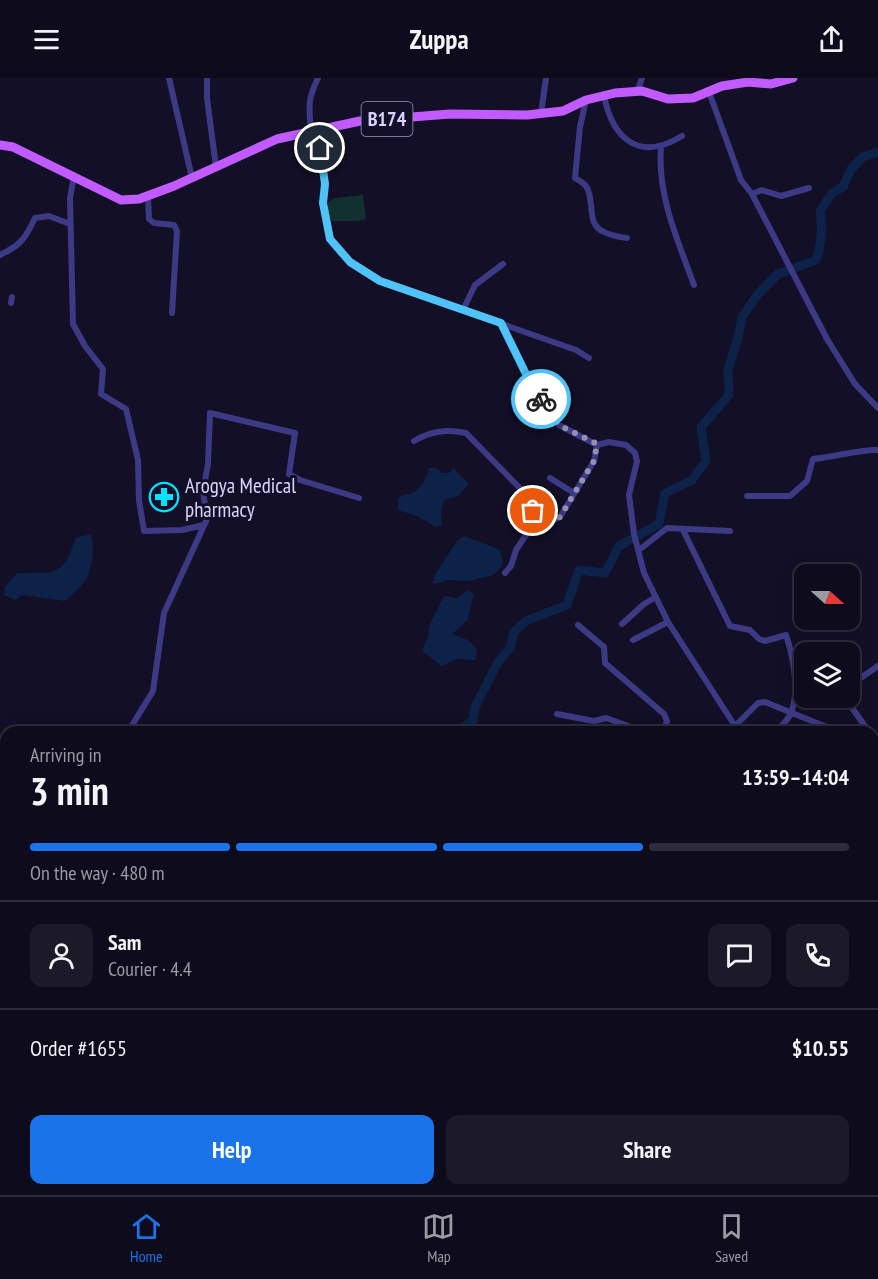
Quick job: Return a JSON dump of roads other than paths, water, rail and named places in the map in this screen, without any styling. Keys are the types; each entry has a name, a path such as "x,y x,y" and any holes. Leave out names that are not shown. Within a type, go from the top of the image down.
{"main road":[{"name":"B174","path":"0,146 13,147 121,200 140,199 277,139 360,121 439,115 542,114 563,111 586,100 604,96 636,92 668,99 693,98 722,86 748,82 771,84 793,78"}],"street":[{"path":"169,78 192,178"},
{"path":"207,78 207,98 216,167"},
{"path":"318,78 308,105 325,184 323,203 330,239 350,262 380,281 576,350 589,358"},
{"path":"542,114 546,78"},
{"path":"636,92 642,78"},
{"path":"709,92 741,180 752,194 826,339 855,384 878,408"},
{"path":"604,96 608,114 614,126 625,138 640,147 661,147 682,136"},
{"path":"586,100 580,127 575,178 586,185 596,227 604,232 627,238"},
{"path":"661,147 660,160 669,218 694,285"},
{"path":"74,176 70,198 73,324 85,346 104,369 101,394 126,409 138,460 139,500 144,531 182,530 204,525"},
{"path":"752,194 762,190 781,196 808,188"},
{"path":"147,196 149,219 154,223 174,225 177,231 172,313"},
{"path":"0,255 15,248 26,237 34,218 49,216 70,224"},
{"path":"463,310 475,285 503,264"},
{"path":"501,323 526,374 559,425 597,444 609,442 626,445 635,453 637,461 629,495 634,534 644,573 668,622 735,726 758,703 765,702 818,726"},
{"path":"132,726 153,691 164,613 207,519 203,491 208,464 210,413 295,433 289,474 300,480 359,498"},
{"path":"414,441 430,432 451,430 466,433 512,478 538,508 554,520 560,517 594,461 597,444"},
{"path":"747,496 790,496 807,481 813,459 826,458 844,452 878,450"},
{"path":"550,478 574,493"},
{"path":"505,573 511,566 516,550 528,532 530,516 538,508"},
{"path":"638,547 667,528 730,531"},
{"path":"683,530 730,626 750,630 759,639 765,641 786,634 792,654 795,690 791,713 781,726"},
{"path":"622,624 644,604 656,597"},
{"path":"633,640 668,622"},
{"path":"578,625 604,647 605,663 664,714 668,721 666,726"},
{"path":"860,678 878,666"},
{"path":"852,708 866,726"},
{"path":"557,714 594,721 606,718 628,726"}],"water":[{"path":"429,468 437,468 442,473 449,473 453,468 469,484 458,496 444,500 441,511 442,525 436,527 417,516 398,510 398,499 418,489"},
{"path":"91,534 93,551 87,576 81,586 65,601 22,595 16,600 4,595 5,587 17,573 56,570 67,560 76,537"},
{"path":"464,536 499,549 503,562 501,567 493,575 468,581 447,580 433,583 434,576 457,541"},
{"path":"468,590 474,594 467,621 452,634 468,640 477,650 475,660 457,659 442,666 422,651 430,624 444,596 457,598"}],"waterway":[{"path":"466,726 473,720 475,707 498,662 510,648 514,632 526,621 567,605 579,570 605,573 619,546 659,524 665,493 691,481 706,461 701,427 729,395 728,369 742,317 758,294 778,274 816,260 821,236 820,211 832,193 843,187 851,169 863,157 878,152"}],"place":[{"name":"Arogya Medical pharmacy","path":"164,497"}]}
